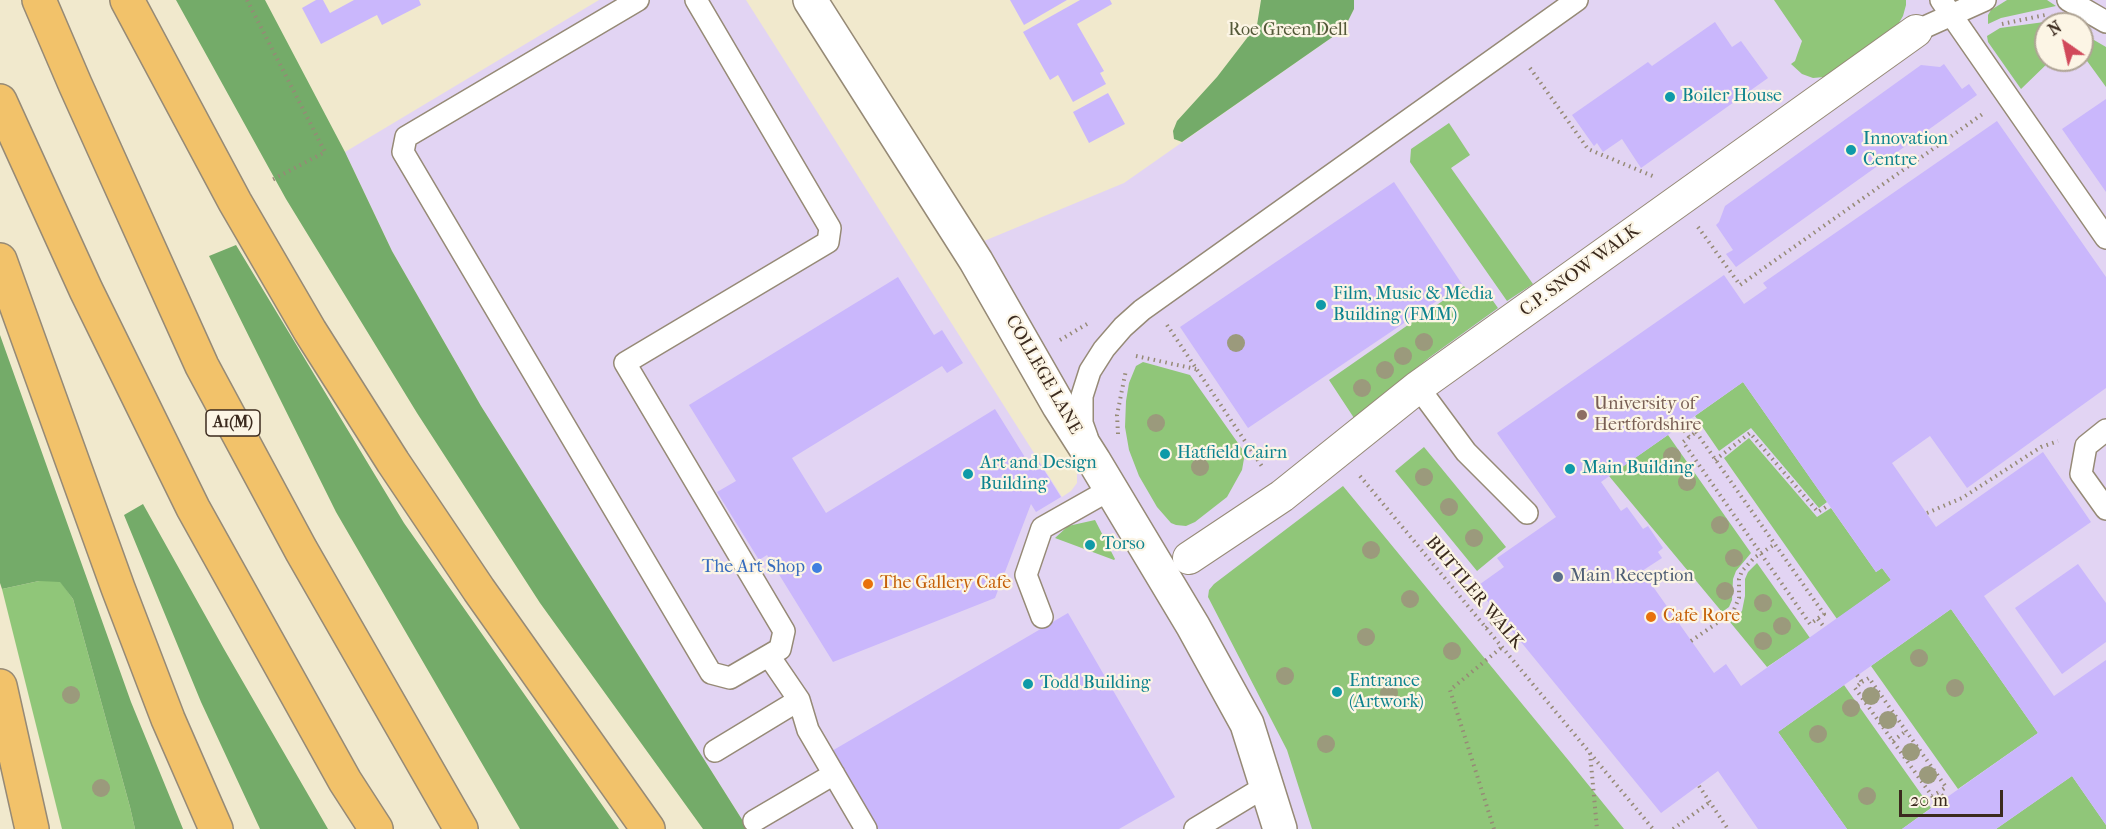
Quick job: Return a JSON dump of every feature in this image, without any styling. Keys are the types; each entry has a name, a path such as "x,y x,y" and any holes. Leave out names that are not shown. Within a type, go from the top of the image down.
{"main road":[{"name":"A1(M)","path":"39,0 202,366 301,550 461,829"},
{"path":"128,0 235,202 317,342 393,462 479,590 648,829"},
{"path":"0,101 86,290 193,508 345,781 376,829"},
{"path":"0,260 118,588 168,719 216,829"},
{"path":"0,686 32,829"}],"street":[{"name":"COLLEGE LANE","path":"810,0 976,261 1050,392 1094,460 1193,626 1247,724 1280,829"},
{"name":"C.P. SNOW WALK","path":"1190,558 1282,496 1418,387 1916,31"}],"lane":[{"path":"638,0 406,137 403,152 711,673 730,678 780,649 784,631 625,363 828,242 830,228 696,0"},
{"path":"1094,460 1082,423 1082,396 1090,371 1104,349 1123,327 1578,0"},
{"path":"1916,31 1946,8 1985,0"},
{"path":"2074,4 2106,22"},
{"path":"1946,8 2106,238"},
{"path":"1418,387 1466,452 1527,513"},
{"path":"2106,430 2086,446 2081,474 2106,509"},
{"path":"1042,617 1026,575 1042,528 1111,489"},
{"path":"769,656 799,700 808,730 866,829"},
{"path":"715,751 799,700"},
{"path":"754,821 834,774"},
{"path":"1195,829 1266,786"}],"path":[{"path":"247,0 326,152 270,181"},
{"path":"1967,38 2003,23 2074,4"},
{"path":"1514,45 1588,149 1667,182 1740,285 2007,96"},
{"path":"1152,304 1282,496"},
{"path":"1058,341 1090,322"},
{"path":"1118,435 1117,415 1122,386 1126,370 1134,356 1196,369"},
{"path":"1681,426 1689,437"},
{"path":"1696,432 1715,460 1824,614 1810,624 1683,442 1696,432"},
{"path":"1715,460 1750,433 1818,512 1829,505"},
{"path":"1927,513 1962,498 2041,447 2068,438 2086,446"},
{"name":"BUTTLER WALK","path":"1338,450 1653,829"},
{"path":"1691,641 1733,612 1739,598 1739,579 1742,571 1747,564 1775,544"},
{"path":"1486,627 1500,617"},
{"path":"1818,619 1824,627"},
{"path":"1494,829 1450,690 1502,647"},
{"path":"1857,675 1862,682"},
{"path":"1869,678 1946,787 1932,796 1856,688 1862,682 1869,678"},
{"path":"1893,741 1906,731"},
{"path":"1590,753 1597,829"},
{"path":"1699,786 1728,829"},
{"path":"1939,792 1944,799"},
{"path":"1673,829 1710,802"}],"shaded area":[{"name":"University of Hertfordshire","path":"599,0 746,0 1062,497 1077,483 1077,466 991,269 984,241 1124,183 1344,29 1354,9 1354,0 2106,0 2106,829 748,829 481,406 392,251 345,152"}],"green space":[{"path":"176,0 265,0 345,152 392,251 481,406 748,829 703,829 540,603 417,413 286,199"},
{"name":"Roe Green Dell","path":"1261,0 1354,0 1354,9 1344,29 1182,142 1174,139 1173,131 1177,121 1217,77 1257,25"},
{"path":"1774,0 1906,0 1906,5 1897,26 1824,77 1813,78 1802,74 1791,64 1795,61 1802,41"},
{"path":"2007,0 2047,0 2056,6 2001,18 1988,24 1988,15 1991,10"},
{"path":"2034,23 2034,72 2039,72 2021,89 1988,42 1987,36 2000,28"},
{"path":"2094,40 2106,47 2106,87 2094,70"},
{"path":"1449,123 1470,155 1451,168 1533,284 1507,301 1410,162 1411,149"},
{"path":"236,245 404,523 619,829 520,829 336,512 209,256"},
{"path":"1481,284 1498,308 1430,357 1354,418 1329,380 1464,286 1468,292"},
{"path":"0,335 131,702 183,829 135,829 73,599 60,582 39,581 2,589 0,583"},
{"path":"1143,362 1190,375 1245,453 1242,470 1227,497 1195,522 1186,526 1171,523 1157,507 1139,476 1129,450 1125,427 1126,401 1129,383 1136,366"},
{"path":"1743,382 1827,502 1819,508 1751,428 1719,451 1695,416"},
{"path":"1668,435 1751,553 1736,571 1733,579 1732,600 1729,607 1722,612 1609,476"},
{"path":"1749,438 1817,517 1831,508 1876,572 1882,568 1891,580 1837,619 1724,458"},
{"path":"1424,447 1506,547 1477,571 1395,471"},
{"path":"1343,486 1624,829 1312,829 1287,750 1208,597 1209,590 1214,584"},
{"path":"143,504 328,829 260,829 201,702 124,515"},
{"path":"1095,520 1114,560 1055,538 1068,526"},
{"path":"1757,563 1810,638 1767,667 1730,622 1742,611 1745,579"},
{"path":"39,581 60,581 73,599 135,829 62,829 2,589"},
{"path":"1951,609 2038,733 1958,789 1871,666"},
{"path":"1844,685 1931,808 1902,829 1847,829 1778,732"},
{"path":"2072,776 2106,825 2106,829 1996,829"}],"building":[{"path":"316,0 323,0 330,13 354,0 419,0 421,5 382,25 377,15 321,44 302,8"},
{"path":"1010,0 1067,0 1024,25"},
{"path":"1080,0 1110,0 1112,4 1077,24 1104,71 1100,73 1106,84 1073,102 1058,75 1050,80 1023,32"},
{"name":"Boiler House","path":"1715,22 1732,47 1741,41 1768,78 1641,168 1622,139 1603,152 1597,143 1594,146 1572,115 1648,62 1652,66"},
{"name":"Innovation Centre","path":"1944,64 1962,89 1969,84 1977,95 1736,267 1726,254 1733,250 1716,225 1725,206 1921,65 1940,67"},
{"path":"1108,93 1125,124 1089,143 1073,112"},
{"path":"2106,99 2106,192 2062,129"},
{"name":"Main Building","path":"1997,121 2106,277 2106,388 1967,488 1930,436 1892,463 1936,527 2043,452 2091,522 1984,596 2054,696 2106,660 2106,825 2072,776 1996,829 1902,829 2038,733 1951,609 1778,732 1847,829 1758,829 1718,771 1661,813 1476,587 1504,567 1497,558 1556,517 1497,433 1724,275 1744,304 1767,288 1763,283","holes":["1743,382 1876,572 1882,568 1891,580 1741,686 1726,664 1714,673 1642,571 1662,558 1658,552 1663,548 1648,526 1643,529 1627,507 1621,511 1601,482"]},
{"name":"Film, Music & Media Building (FMM)","path":"1394,182 1462,284 1248,428 1180,327"},
{"name":"Art and Design Building","path":"898,277 934,335 942,330 963,363 947,373 942,366 792,458 826,513 995,409 1031,467 1039,462 1061,497 1036,512 1031,504 995,598 833,662 767,555 759,560 717,492 736,481 689,405"},
{"path":"2078,564 2106,603 2106,642 2062,674 2015,608"},
{"name":"Todd Building","path":"1068,613 1175,797 1119,829 869,829 825,755"}],"place":[{"name":"Boiler House","path":"1670,97"},
{"name":"Innovation Centre","path":"1851,150"},
{"name":"Film, Music & Media Building (FMM)","path":"1321,305"},
{"name":"University of Hertfordshire","path":"1582,415"},
{"name":"Hatfield Cairn","path":"1165,454"},
{"name":"Main Building","path":"1570,469"},
{"name":"Art and Design Building","path":"968,474"},
{"name":"Torso","path":"1090,545"},
{"name":"The Art Shop","path":"817,568"},
{"name":"Main Reception","path":"1558,577"},
{"name":"The Gallery Cafe","path":"868,584"},
{"name":"Cafe Rore","path":"1651,617"},
{"name":"Todd Building","path":"1028,684"},
{"name":"Entrance (Artwork)","path":"1337,692"}]}
